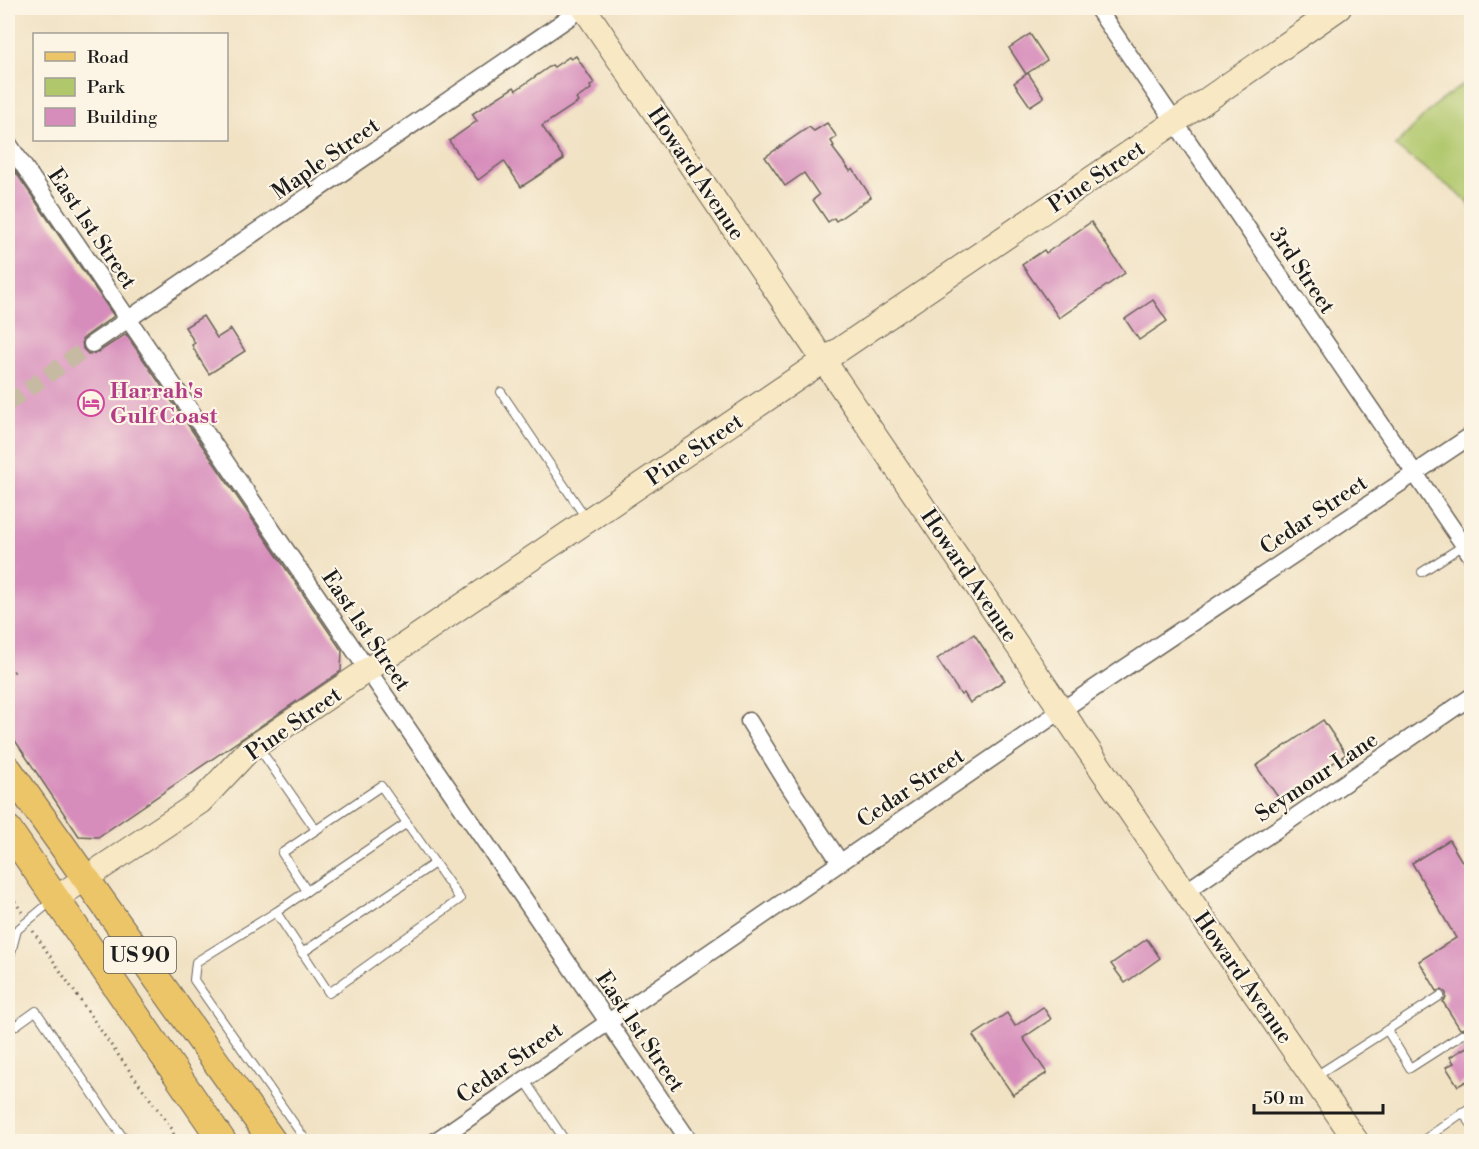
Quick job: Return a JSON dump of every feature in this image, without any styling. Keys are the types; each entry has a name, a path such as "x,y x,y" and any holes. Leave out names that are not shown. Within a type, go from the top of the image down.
{"main road":[{"name":"US 90","path":"8,769 273,1142"},
{"name":"US 90","path":"8,829 223,1142"}],"street":[{"name":"Maple Street","path":"92,345 583,8"},
{"name":"Howard Avenue","path":"583,8 1357,1142"},
{"name":"3rd Street","path":"1097,8 1468,551"},
{"name":"Pine Street","path":"56,898 200,802 248,751 1175,122 1339,8"},
{"name":"East 1st Street","path":"8,143 690,1142"},
{"name":"Cedar Street","path":"436,1141 607,1021 1062,710 1472,435"},
{"name":"Seymour Lane","path":"1185,892 1472,696"},
{"path":"749,721 840,862"}],"lane":[{"path":"501,392 588,521"},
{"path":"1422,572 1468,551"},
{"path":"257,745 316,830"},
{"path":"276,912 329,993 460,899 381,786 282,853 307,891"},
{"path":"307,1142 194,980 196,962 276,912 407,823"},
{"path":"302,953 435,863"},
{"path":"8,957 17,930 56,898"},
{"path":"8,930 17,930"},
{"path":"1313,1078 1440,996"},
{"path":"8,1031 36,1011 126,1142"},
{"path":"1387,1030 1410,1068 1463,1034"},
{"path":"524,1079 566,1142"},
{"path":"1421,1142 1472,1106"},
{"path":"1462,1112 1472,1125"}],"path":[{"path":"8,675 15,671"},
{"path":"45,950 172,1129 176,1142"}],"green space":[{"path":"1471,79 1471,209 1465,199 1395,146 1437,103"}],"building":[{"path":"1030,34 1047,60 1026,74 1009,48"},
{"path":"576,56 594,83 590,86 591,89 576,99 578,102 542,126 564,159 521,187 504,161 478,180 449,141 477,121 472,114 514,87 516,90 552,65 554,67 569,57 571,59"},
{"path":"1028,73 1044,97 1030,106 1014,83"},
{"path":"827,123 837,137 831,141 834,146 832,147 850,171 853,169 871,197 836,221 834,218 828,222 813,200 819,195 804,173 785,186 765,157 809,127 814,131"},
{"name":"Harrah's Gulf Coast","path":"8,161 114,316 82,340 83,349 88,354 97,353 126,334 342,651 341,671 98,837 79,836 8,730"},
{"path":"1091,222 1125,273 1059,318 1022,265 1044,250 1046,253"},
{"path":"1153,300 1167,321 1139,340 1125,319"},
{"path":"203,316 217,338 231,329 245,351 209,374 197,355 192,345 195,343 185,327"},
{"path":"974,634 1005,680 970,703 964,693 961,695 937,659"},
{"path":"1323,720 1346,754 1280,800 1256,766"},
{"path":"1449,840 1472,878 1472,1078 1458,1086 1446,1067 1454,1063 1450,1057 1470,1045 1466,1040 1469,1033 1465,1028 1460,1029 1443,1002 1446,993 1442,990 1437,991 1419,961 1456,938 1412,863"},
{"path":"1147,939 1160,958 1125,983 1111,964"},
{"path":"1043,1007 1051,1019 1023,1038 1047,1073 1013,1095 973,1036 1007,1013 1015,1026"}],"tunnel":[{"path":"8,403 92,344"}],"place":[{"name":"Harrah's Gulf Coast","path":"91,403"}]}
